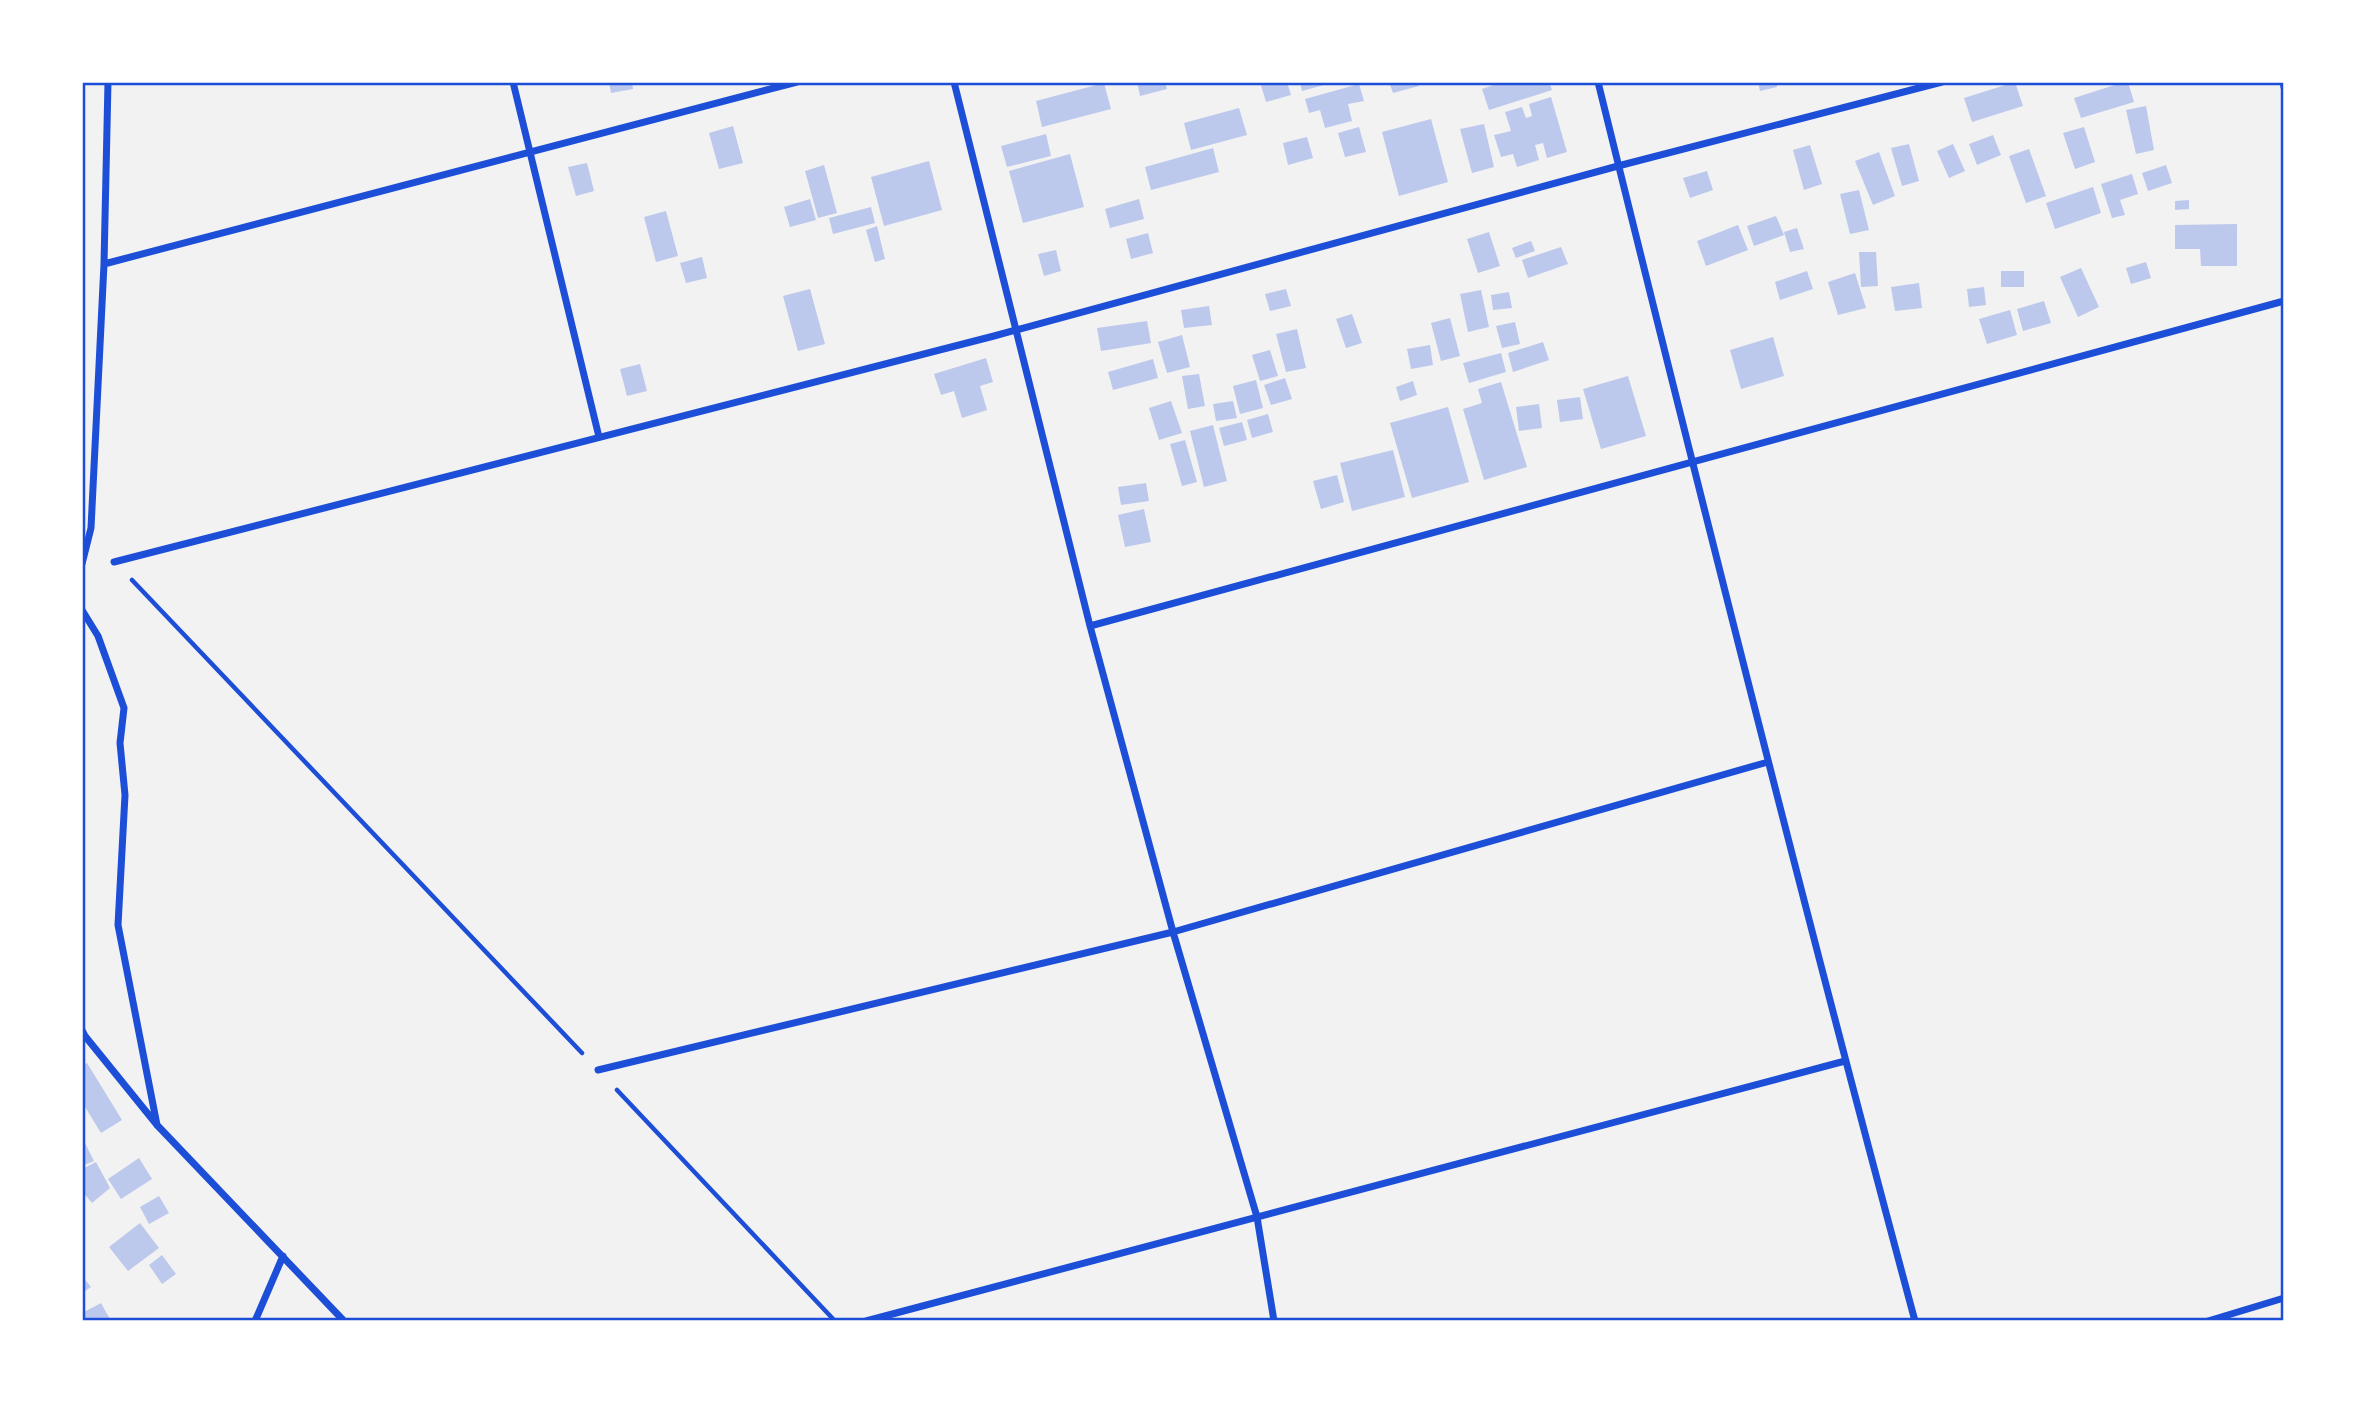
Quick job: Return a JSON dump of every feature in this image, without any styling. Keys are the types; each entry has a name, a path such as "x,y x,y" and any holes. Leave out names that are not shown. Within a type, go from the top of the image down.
{"street":[{"path":"82,564 91,528 104,264 108,82"},
{"path":"513,82 599,437"},
{"path":"104,264 797,82"},
{"path":"954,82 1090,626 1173,932 1257,1217 1274,1321"},
{"path":"1598,82 1768,762 1915,1321"},
{"path":"114,562 1016,330 1618,166 1942,82"},
{"path":"1090,626 2284,301"},
{"path":"82,610 98,636 124,708 120,743 125,795 118,925 157,1125"},
{"path":"598,1070 1173,932 1768,762"},
{"path":"82,1030 157,1125 344,1321"},
{"path":"866,1321 1845,1061"},
{"path":"255,1321 283,1256"},
{"path":"2208,1321 2284,1298"}],"path":[{"path":"114,562 835,1321"}],"building":[{"path":"609,82 632,82 633,89 611,93"},
{"path":"1137,82 1165,82 1167,89 1140,96"},
{"path":"1260,82 1287,82 1291,95 1266,102"},
{"path":"1300,82 1331,82 1331,83 1302,91"},
{"path":"1389,82 1418,82 1419,86 1393,93"},
{"path":"1502,82 1549,82 1552,90 1489,110 1482,89"},
{"path":"1758,82 1776,82 1777,87 1760,91"},
{"path":"2015,82 2023,106 1972,122 1964,98"},
{"path":"2128,82 2134,102 2081,118 2074,98"},
{"path":"1104,83 1111,109 1042,127 1036,101"},
{"path":"1359,84 1364,101 1348,104 1352,121 1325,128 1320,110 1309,113 1305,99"},
{"path":"1551,97 1567,152 1547,158 1543,143 1535,145 1539,160 1517,167 1513,154 1501,157 1494,135 1511,131 1505,112 1522,107 1526,118 1532,116 1529,104"},
{"path":"2146,106 2154,150 2136,154 2126,110"},
{"path":"1239,108 1247,135 1191,150 1184,123"},
{"path":"1431,119 1448,182 1399,196 1382,132"},
{"path":"1484,124 1494,167 1472,173 1460,129"},
{"path":"733,126 743,163 719,169 709,133"},
{"path":"1359,127 1366,152 1345,157 1338,133"},
{"path":"2084,127 2095,162 2075,169 2063,133"},
{"path":"1046,134 1051,156 1007,167 1001,146"},
{"path":"1993,135 2001,155 1977,165 1969,144"},
{"path":"1307,137 1313,158 1288,165 1283,143"},
{"path":"1909,144 1919,181 1902,186 1891,148"},
{"path":"1953,144 1965,171 1949,178 1937,151"},
{"path":"1810,145 1822,184 1804,190 1793,150"},
{"path":"1213,148 1219,172 1151,190 1145,167"},
{"path":"2029,149 2046,196 2026,203 2009,156"},
{"path":"1879,152 1895,196 1873,205 1855,161"},
{"path":"1070,154 1084,207 1023,223 1009,171"},
{"path":"929,161 942,210 884,226 871,177"},
{"path":"587,163 594,191 576,196 568,167"},
{"path":"824,165 837,213 818,218 805,171"},
{"path":"2166,165 2172,183 2148,191 2142,173"},
{"path":"1707,171 1713,190 1690,198 1683,178"},
{"path":"2132,174 2138,194 2120,200 2125,215 2112,218 2101,184"},
{"path":"2093,187 2101,213 2055,229 2046,203"},
{"path":"1859,190 1869,230 1850,234 1840,194"},
{"path":"810,199 816,220 790,227 784,207"},
{"path":"1139,199 1144,219 1110,228 1105,209"},
{"path":"2189,200 2189,209 2175,210 2175,201"},
{"path":"871,207 875,223 833,234 829,218"},
{"path":"666,211 678,256 656,262 644,217"},
{"path":"1776,216 1784,235 1754,246 1747,226"},
{"path":"2237,224 2237,266 2201,266 2200,249 2175,249 2175,225"},
{"path":"1738,225 1748,250 1706,266 1697,241"},
{"path":"877,226 885,259 875,262 866,230"},
{"path":"1797,228 1804,249 1790,252 1784,232"},
{"path":"1489,232 1500,266 1478,273 1467,239"},
{"path":"1148,233 1153,253 1131,259 1126,239"},
{"path":"1531,241 1535,251 1516,258 1512,248"},
{"path":"1561,247 1568,264 1528,278 1522,260"},
{"path":"1056,250 1061,271 1044,276 1038,254"},
{"path":"1859,252 1876,252 1878,286 1861,287"},
{"path":"702,257 707,278 686,283 680,263"},
{"path":"2146,262 2151,278 2131,284 2126,268"},
{"path":"2081,268 2099,307 2078,317 2060,277"},
{"path":"1807,271 1813,289 1780,300 1775,282"},
{"path":"2001,271 2024,271 2024,287 2001,287"},
{"path":"1855,273 1866,308 1838,315 1828,282"},
{"path":"1919,283 1922,308 1895,311 1891,287"},
{"path":"1984,287 1986,305 1969,307 1967,289"},
{"path":"810,289 825,344 798,351 783,296"},
{"path":"1286,289 1291,306 1270,311 1265,294"},
{"path":"1481,290 1489,327 1468,332 1460,294"},
{"path":"1509,292 1512,308 1493,310 1491,295"},
{"path":"2044,301 2051,323 2023,331 2017,309"},
{"path":"1209,306 1212,325 1184,328 1181,310"},
{"path":"2010,310 2017,335 1987,344 1979,319"},
{"path":"1352,314 1362,343 1346,348 1336,319"},
{"path":"1450,318 1460,356 1441,361 1431,323"},
{"path":"1147,321 1151,343 1101,351 1097,328"},
{"path":"1515,322 1520,344 1502,348 1496,326"},
{"path":"1297,329 1306,368 1286,372 1276,334"},
{"path":"1182,335 1190,367 1167,373 1158,342"},
{"path":"1773,337 1784,376 1741,389 1730,350"},
{"path":"1543,342 1549,360 1513,372 1508,353"},
{"path":"1430,345 1433,365 1411,369 1407,349"},
{"path":"1270,350 1278,376 1260,381 1252,355"},
{"path":"1501,353 1506,372 1469,383 1463,363"},
{"path":"986,358 993,382 980,386 987,410 962,418 954,391 941,395 934,374"},
{"path":"1153,359 1158,378 1113,390 1108,372"},
{"path":"640,364 647,391 627,396 620,369"},
{"path":"1199,374 1205,406 1188,409 1182,376"},
{"path":"1628,376 1646,436 1601,449 1583,389"},
{"path":"1285,378 1292,399 1271,405 1264,385"},
{"path":"1256,380 1263,408 1240,414 1233,386"},
{"path":"1413,381 1417,395 1400,401 1396,387"},
{"path":"1501,382 1527,467 1484,480 1463,409 1482,403 1478,389"},
{"path":"1580,397 1583,419 1560,422 1557,400"},
{"path":"1171,401 1182,433 1159,440 1149,408"},
{"path":"1233,401 1237,418 1216,421 1213,404"},
{"path":"1539,404 1542,428 1519,431 1516,407"},
{"path":"1448,407 1469,482 1412,498 1390,423"},
{"path":"1268,414 1273,432 1252,438 1247,420"},
{"path":"1242,422 1247,440 1224,446 1219,428"},
{"path":"1213,425 1227,481 1204,487 1190,431"},
{"path":"1185,440 1197,482 1182,486 1170,444"},
{"path":"1393,450 1405,497 1352,511 1340,463"},
{"path":"1337,475 1344,502 1321,509 1313,481"},
{"path":"1146,483 1149,501 1121,505 1118,487"},
{"path":"1144,509 1151,542 1125,547 1118,515"},
{"path":"87,1063 122,1120 101,1133 82,1102 82,1065"},
{"path":"82,1137 94,1161 82,1166"},
{"path":"139,1158 152,1179 121,1199 108,1179"},
{"path":"96,1162 110,1188 92,1203 82,1191 82,1169"},
{"path":"159,1196 169,1213 149,1224 140,1207"},
{"path":"140,1223 159,1248 128,1271 109,1247"},
{"path":"162,1255 176,1274 162,1284 149,1265"},
{"path":"82,1276 91,1287 82,1293"},
{"path":"101,1303 111,1321 82,1321 82,1313"}]}
